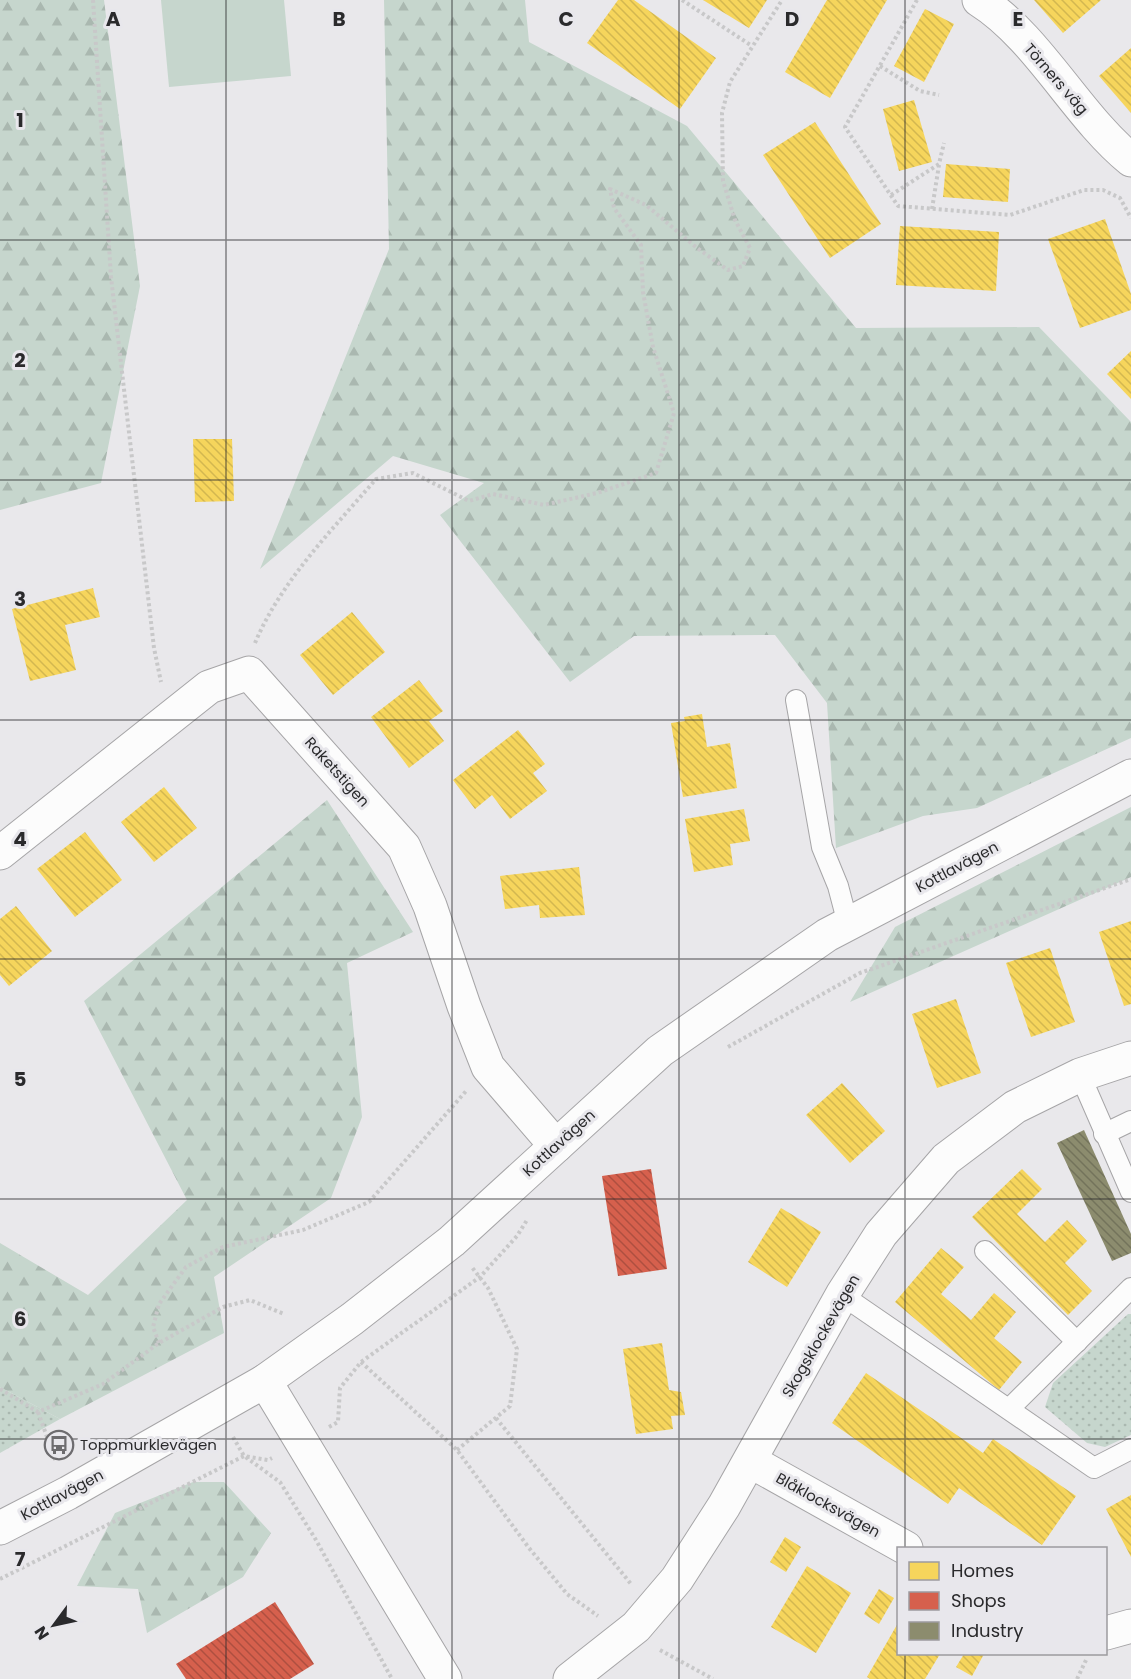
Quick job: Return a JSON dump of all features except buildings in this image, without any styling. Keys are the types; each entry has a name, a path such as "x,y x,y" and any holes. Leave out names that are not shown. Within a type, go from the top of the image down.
{"street":[{"name":"Törners väg","path":"980,0 993,9 1033,51 1114,146 1131,160"},
{"path":"0,853 209,687 249,673"},
{"name":"Raketstigen","path":"249,673 404,847 430,906 488,1067 556,1146"},
{"name":"Kottlavägen","path":"0,1528 68,1493 265,1381 352,1319 452,1241 660,1051 827,935 1131,776"},
{"name":"Skogsklockevägen","path":"570,1679 636,1627 654,1608 683,1570 750,1461 842,1295 881,1234 946,1159 1015,1107 1080,1075 1131,1058"},
{"path":"265,1381 445,1679"},
{"name":"Blåklocksvägen","path":"750,1461 904,1547"},
{"path":"1107,1633 1131,1626"}],"lane":[{"path":"796,700 822,847 838,886 848,924"},
{"path":"1080,1075 1131,1192"},
{"path":"1104,1134 1131,1121"},
{"path":"985,1251 1077,1342"},
{"path":"1009,1409 1131,1288"},
{"path":"842,1295 1094,1468 1131,1449"}],"path":[{"path":"93,0 111,277 154,648 168,718"},
{"path":"682,0 753,46"},
{"path":"249,673 256,642 274,606 316,549 376,479 413,473 469,501 493,494 544,505 597,493 656,472 674,413 653,347 643,292 641,245 614,208 610,189 646,205 697,248 728,270 743,266 750,248 735,220 723,181 722,113 730,82 782,0"},
{"path":"917,0 845,127 898,206 1010,215 1084,190 1103,189 1120,198 1131,218"},
{"path":"880,66 920,91 939,95"},
{"path":"932,209 944,143"},
{"path":"891,195 939,164"},
{"path":"720,1052 860,973 1131,879"},
{"path":"159,1343 153,1327 159,1304 186,1267 223,1247 303,1230 369,1202 488,1067"},
{"path":"0,1579 244,1456 268,1460 338,1422 340,1388 361,1362 480,1276 517,1236 529,1216"},
{"path":"452,1241 488,1288 517,1349 510,1406 457,1450"},
{"path":"38,1412 104,1384 159,1343 223,1307 250,1299 284,1314"},
{"path":"361,1362 457,1450 529,1548 567,1594 603,1619"},
{"path":"0,1389 38,1412 68,1493"},
{"path":"216,1409 244,1456 280,1482 316,1540 392,1679"},
{"path":"496,1418 626,1578 654,1608"},
{"path":"657,1648 713,1679"},
{"path":"1077,1679 1089,1655"}],"green space":[{"path":"0,0 104,0 140,286 101,483 0,510"},
{"path":"161,0 284,0 291,76 169,87"},
{"path":"384,0 525,0 529,42 687,126 856,328 1039,327 1131,422 1131,738 977,808 923,816 836,848 827,703 775,635 634,636 570,682 440,515 484,483 393,456 260,569 389,249"},
{"path":"327,800 413,932 347,963 362,1117 331,1198 214,1277 224,1333 60,1419 0,1387 0,1243 88,1295 187,1200 84,1001"},
{"path":"1131,807 1131,877 850,1002 895,927"},
{"path":"1128,1314 1131,1314 1131,1435 1105,1447 1087,1443 1045,1407 1053,1383"},
{"path":"0,1387 60,1419 0,1453"},
{"path":"193,1482 224,1482 271,1533 243,1577 147,1633 138,1589 77,1586 115,1513"}],"place":[{"name":"Toppmurklevägen","path":"59,1445"}]}
